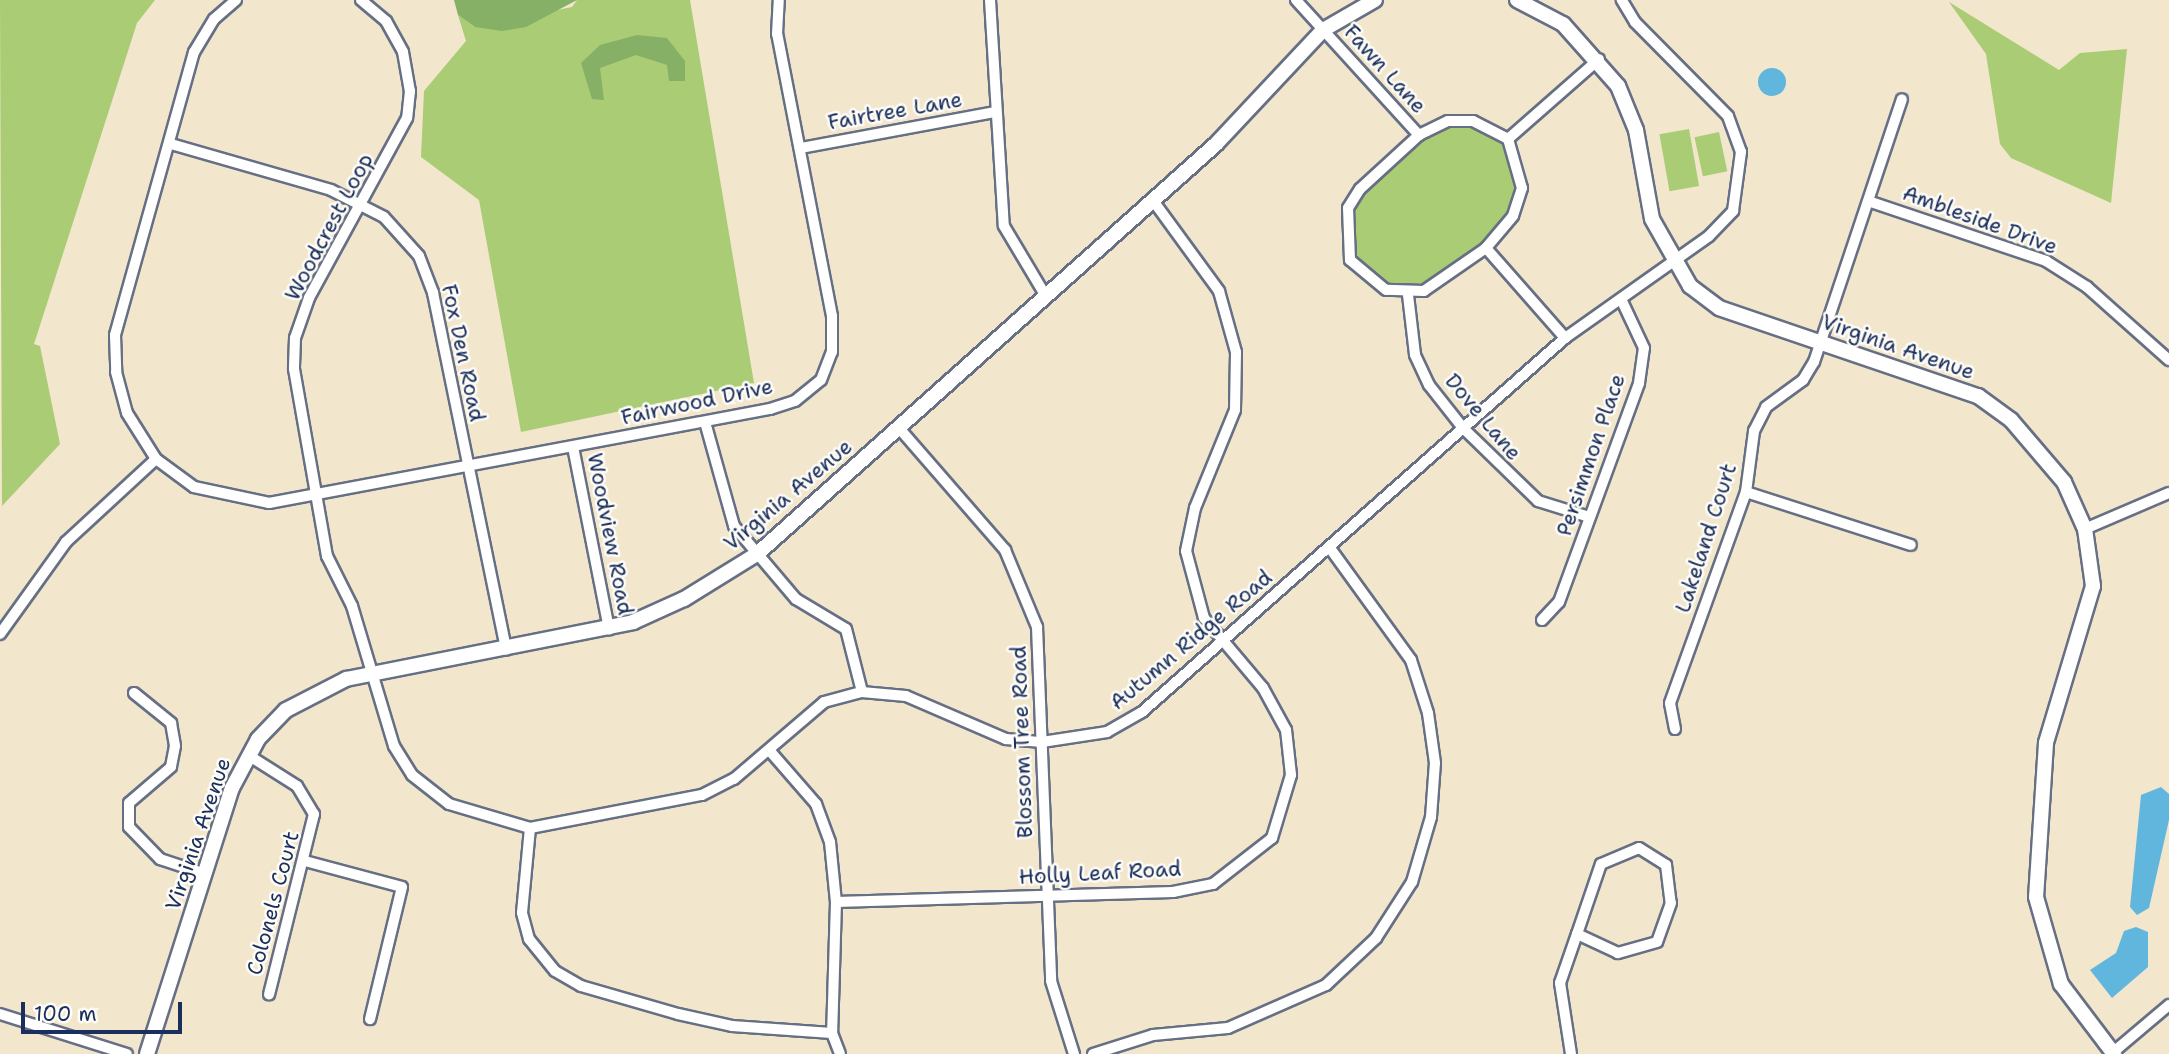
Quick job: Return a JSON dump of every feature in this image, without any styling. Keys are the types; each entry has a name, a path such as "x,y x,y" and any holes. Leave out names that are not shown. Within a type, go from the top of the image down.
{"street":[{"path":"236,0 214,19 194,52 171,144 116,335 116,372 127,413 156,459 194,486 228,499 269,503 317,494"},
{"name":"Woodcrest Loop","path":"361,0 386,21 403,52 410,91 407,118 309,298 295,338 294,369 327,556 352,606 370,674"},
{"name":"Fairwood Drive","path":"317,494 467,464 705,422 795,401 821,380 832,352 802,148 777,34 779,0"},
{"path":"990,0 1004,226 1044,293"},
{"name":"Fawn Lane","path":"1296,0 1419,135"},
{"name":"Virginia Avenue","path":"147,1054 205,874 248,755 270,724 303,698 370,674 609,629 684,599 757,554 1263,97 1323,30 1375,0"},
{"name":"Virginia Avenue","path":"1517,0 1563,24 1599,59 1636,130 1652,219 1671,261 1719,308 1960,388 1999,409 2051,463 2085,529 2090,606 2051,716 2036,897 2062,984 2113,1054"},
{"name":"Autumn Ridge Road","path":"370,674 394,746 423,787 468,812 530,828 702,795 769,750 824,702 862,692 906,696 1006,739 1042,742 1108,732 1224,641 1565,338 1671,261 1732,211 1741,152 1728,116 1635,22 1622,0"},
{"path":"1508,139 1599,59"},
{"name":"Lakeland Court","path":"1675,729 1670,703 1746,492 1754,431 1766,407 1803,380 1871,202 1902,99"},
{"name":"Fairtree Lane","path":"802,148 995,113"},
{"path":"1448,121 1473,121 1508,139 1522,188 1513,216 1486,248 1424,291 1408,295 1366,279 1350,260 1345,239 1348,208 1360,189 1419,135 1448,121"},
{"name":"Fox Den Road","path":"171,144 361,204 399,229 419,256 433,293 506,650"},
{"name":"Holly Leaf Road","path":"836,902 1173,892 1213,884 1272,838 1291,775 1286,730 1196,599 1186,551 1195,508 1235,410 1236,352 1219,290 1152,199"},
{"name":"Ambleside Drive","path":"1871,202 2046,261 2087,287 2169,360"},
{"path":"1486,248 1565,338"},
{"name":"Dove Lane","path":"1408,295 1415,355 1429,385 1463,428 1538,501 1589,517"},
{"name":"Persimmon Place","path":"1542,620 1559,602 1641,372 1638,324 1621,299"},
{"path":"705,422 722,497 734,526 796,598 846,629 862,692"},
{"name":"Blossom Tree Road","path":"899,428 1005,550 1023,581 1037,627 1051,981 1074,1054"},
{"name":"Woodview Road","path":"573,447 609,629"},
{"path":"0,634 65,542 156,459"},
{"path":"1746,492 1911,545"},
{"path":"2085,529 2169,493"},
{"path":"1093,1054 1153,1035 1228,1028 1326,985 1376,938 1412,882 1431,817 1435,763 1428,713 1411,660 1330,548"},
{"path":"134,693 171,723 175,746 171,766 129,803 129,827 160,859 205,874"},
{"path":"769,750 816,804 830,842 836,902 832,1033 839,1054"},
{"name":"Colonels Court","path":"248,755 297,786 314,814 305,861 269,995"},
{"path":"530,828 522,914 529,939 555,971 581,986 688,1016 832,1033"},
{"path":"1571,1054 1560,983 1577,934 1610,856 1639,848 1666,865 1671,903 1657,942 1618,953 1577,934"},
{"path":"305,861 402,887 370,1019"},
{"path":"2113,1054 2169,1005"},
{"path":"0,1014 127,1054"}],"green space":[{"path":"0,0 155,0 137,23 34,344 40,346 60,444 2,506"},
{"path":"454,0 577,0 526,27 502,31 475,27 458,15"},
{"path":"577,0 690,0 754,383 521,432 479,200 421,157 424,91 466,41 458,15 475,27 572,7"},
{"path":"1949,2 2059,70 2080,53 2127,49 2111,203 2011,158 2000,144 1986,54"},
{"path":"637,35 667,38 685,61 685,81 669,81 667,65 636,55 600,68 604,100 592,99 581,63 600,45"},
{"path":"1448,121 1473,121 1508,139 1520,173 1513,216 1486,248 1424,291 1373,283 1350,260 1346,229 1360,189 1419,135"},
{"path":"1689,129 1699,186 1670,191 1659,134"},
{"path":"1719,132 1727,171 1703,176 1695,137"}],"water":[{"path":"1772,68 1782,72 1786,82 1782,92 1772,96 1762,92 1758,82 1762,72"},
{"path":"2161,787 2169,794 2169,820 2149,908 2137,915 2130,907 2141,795"},
{"path":"2136,927 2148,932 2148,967 2112,998 2090,970 2116,953 2124,931"}]}
